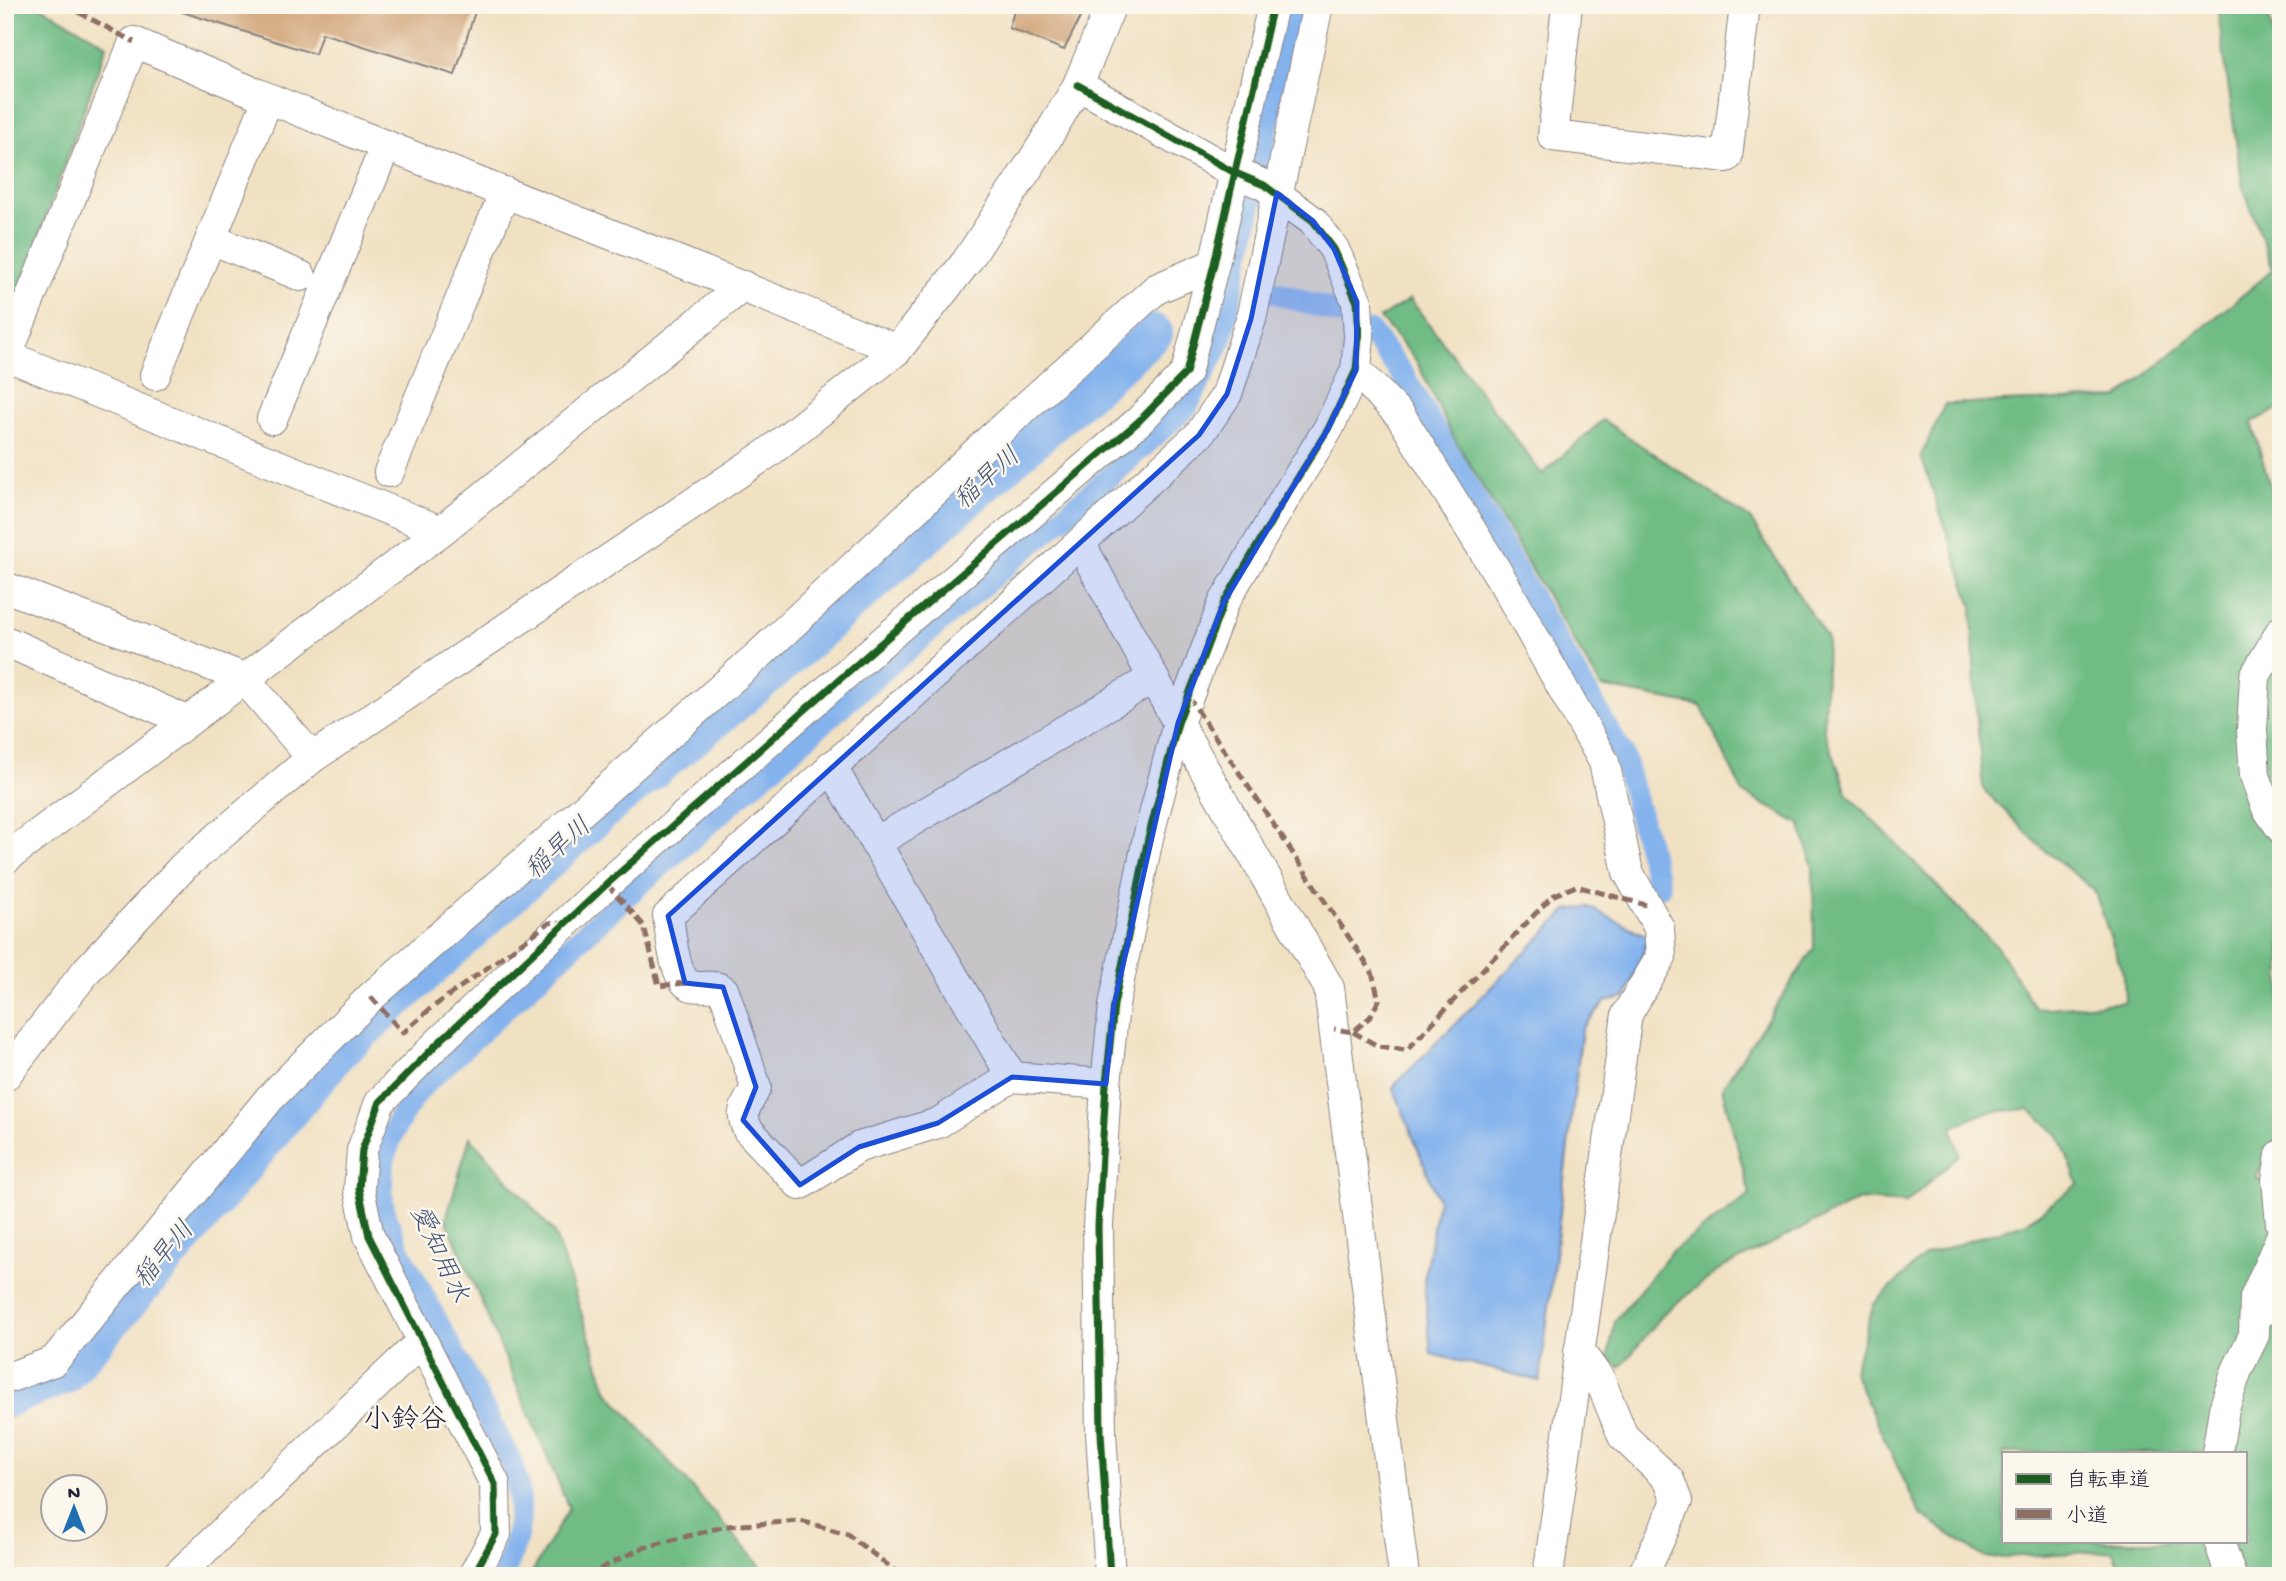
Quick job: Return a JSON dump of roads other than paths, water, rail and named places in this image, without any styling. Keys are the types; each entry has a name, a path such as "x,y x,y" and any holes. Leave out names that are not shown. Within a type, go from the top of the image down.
{"street":[{"path":"5,1076 87,970 184,866 312,758 768,453 897,350 967,261 1041,148 1078,85 1111,5"},
{"path":"473,1576 496,1534 495,1484 369,1236 359,1189 362,1150 380,1102 439,1042 607,884 883,641 1139,422 1186,373 1214,264 1273,5"},
{"path":"1106,1084 1012,1077 938,1123 859,1147 800,1185 748,1130 743,1120 743,1110 755,1087 724,991 719,987 685,983 678,970 668,916 1199,435 1227,394 1251,319 1271,189 1318,5"},
{"path":"1567,5 1553,136 1727,157 1745,5"},
{"path":"441,531 6,357 134,41 268,99 743,286 897,350"},
{"path":"1078,85 1233,172 1271,189 1313,221 1334,249 1357,302 1359,337 1356,370 1328,429 1224,602 1178,723 1148,838 1114,1005 1106,1084 1098,1226 1101,1433 1110,1576"},
{"path":"155,375 268,99"},
{"path":"272,419 386,145"},
{"path":"389,472 505,192"},
{"path":"211,239 301,276"},
{"path":"5,1379 54,1361 270,1098 371,997 761,653 1156,289 1214,264"},
{"path":"5,859 441,531 743,286"},
{"path":"1356,370 1400,415 1502,580 1604,762 1628,872 1660,928 1661,957 1627,1014 1548,1576"},
{"path":"1080,543 1178,723 1329,988 1404,1576"},
{"path":"5,587 244,678 312,758"},
{"path":"2281,631 2255,676 2252,730 2255,776 2267,808 2281,828"},
{"path":"5,641 187,721"},
{"path":"875,843 1153,678"},
{"path":"831,766 1012,1077"},
{"path":"2281,1155 2277,1180 2281,1224"},
{"path":"2217,1452 2224,1409 2238,1370 2268,1305 2281,1237"},
{"path":"177,1576 422,1341"},
{"path":"1579,1351 1600,1380 1623,1436 1669,1480 1677,1501 1644,1573 1640,1576"},
{"path":"2219,1542 2231,1576"}],"water":[{"path":"1589,907 1649,937 1626,997 1606,1001 1582,1028 1540,1381 1431,1354 1424,1281 1438,1199 1393,1087 1567,910"}],"waterway":[{"name":"愛知用水","path":"502,1576 514,1547 519,1519 520,1505 515,1475 510,1460 401,1254 387,1219 381,1182 386,1153 396,1126 420,1088 615,906 862,688 1097,488 1187,406 1221,340 1294,5"},
{"path":"1274,292 1339,313"},
{"path":"1370,332 1403,375 1623,756 1659,886"},
{"name":"稲早川","path":"5,1399 64,1376 173,1251 337,1054 603,811 768,676 1154,333"}],"district":[{"name":"小鈴谷","path":"405,1421"}]}
